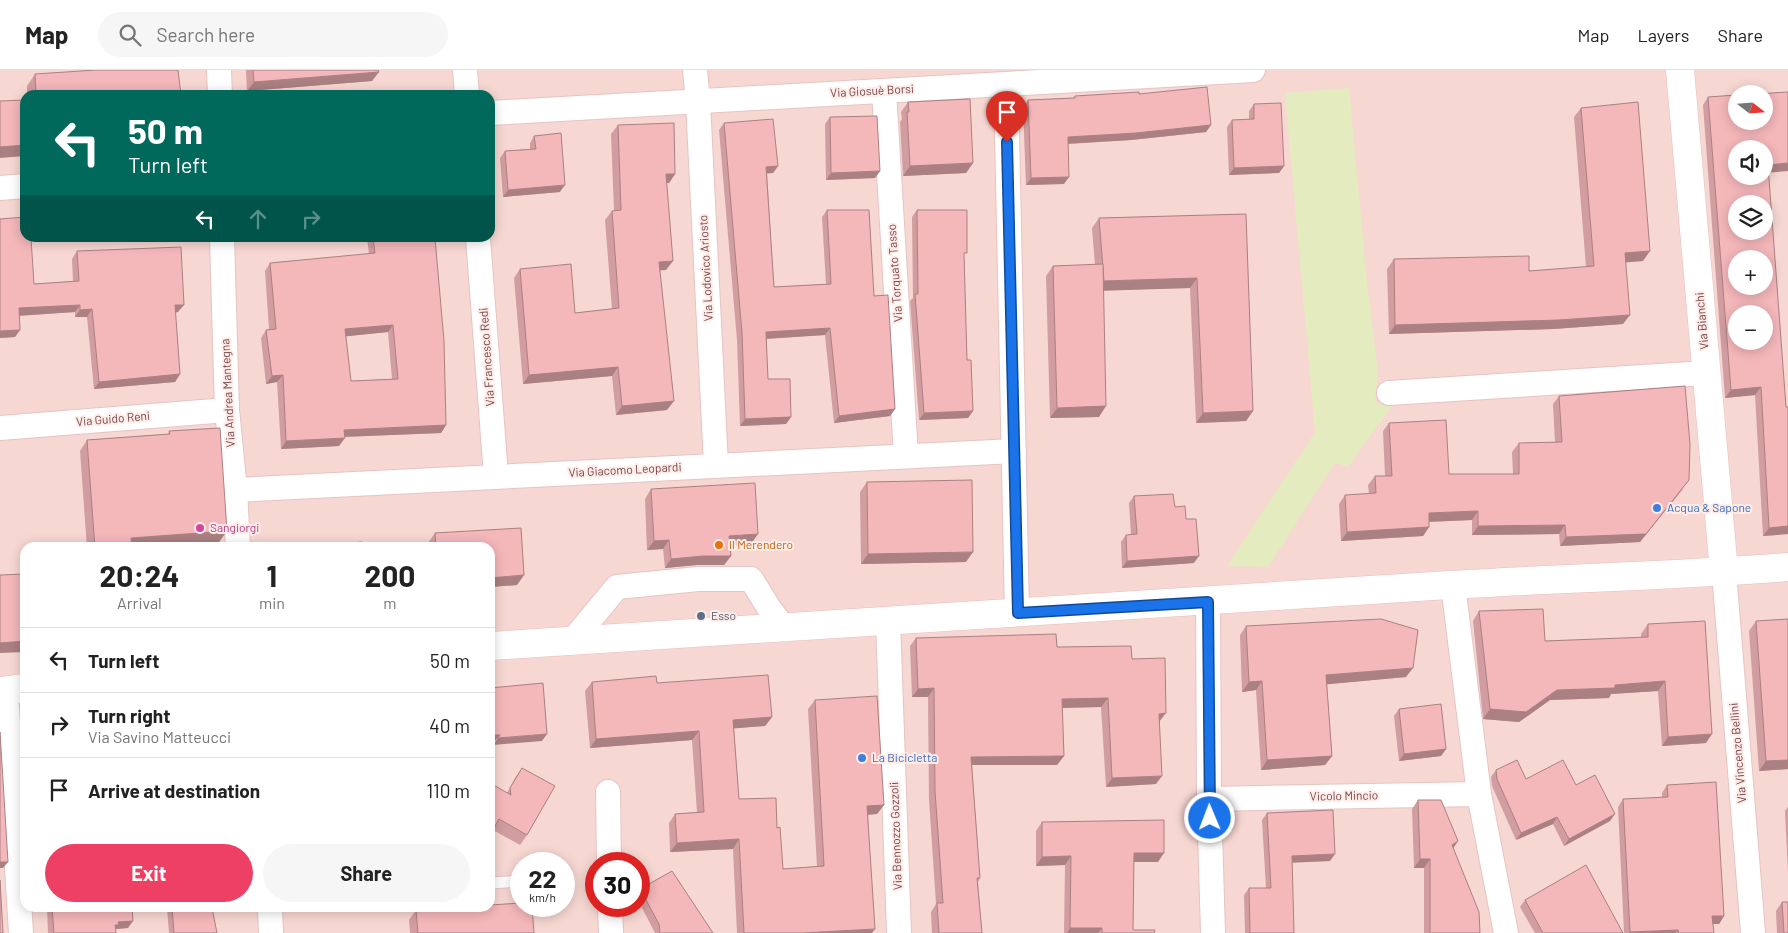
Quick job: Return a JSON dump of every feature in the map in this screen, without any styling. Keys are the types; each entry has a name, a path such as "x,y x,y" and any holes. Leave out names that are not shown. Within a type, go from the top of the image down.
{"street":[{"path":"219,70 220,90"},
{"path":"465,70 467,90"},
{"name":"Via Lodovico Ariosto","path":"695,70 716,465"},
{"name":"Via Giosuè Borsi","path":"495,113 1253,70"},
{"name":"Via Bianchi","path":"1680,70 1724,572"},
{"path":"1006,84 1018,613"},
{"name":"Via Torquato Tasso","path":"884,90 906,456"},
{"path":"0,188 20,186"},
{"name":"Via Andrea Mantegna","path":"222,242 227,410 235,490 238,542"},
{"name":"Via Francesco Redi","path":"478,242 496,476"},
{"path":"1389,393 1706,373"},
{"name":"Via Guido Reni","path":"0,428 227,410"},
{"name":"Via Giacomo Leopardi","path":"235,490 1014,451"},
{"path":"495,646 1453,585 1724,572 1788,567"},
{"name":"Via Vincenzo Bellini","path":"1724,572 1753,933"},
{"path":"573,640 617,587 698,579 751,579 783,627"},
{"path":"1453,585 1479,794 1506,933"},
{"path":"1208,602 1209,799 1213,933"},
{"name":"Via Bennozzo Gozzoli","path":"888,620 899,933"},
{"path":"10,690 20,911"},
{"path":"608,792 609,852"},
{"name":"Vicolo Mincio","path":"1209,799 1479,794"},
{"path":"20,912 21,933"},
{"path":"270,912 272,933"},
{"path":"610,917 611,933"}],"lane":[{"path":"495,883 510,882"}],"shaded area":[{"path":"0,70 1788,70 1788,933 0,933"}],"green space":[{"path":"1349,88 1367,281 1378,372 1375,402 1393,404 1348,467 1335,463 1268,567 1227,566 1315,432 1285,93"}],"building":[{"path":"96,70 178,70 180,90 36,90 35,74"},
{"path":"253,70 378,70 379,72 254,82"},
{"path":"1207,87 1211,125 1136,133 1068,137 1069,177 1031,178 1028,100 1139,92 1139,94"},
{"path":"1788,92 1788,163 1773,164 1773,140 1728,140 1728,185 1769,185 1770,195 1728,195 1728,240 1773,240 1773,232 1786,407 1788,407 1788,526 1769,528 1761,387 1731,390 1708,97 1728,96 1728,130 1773,130 1773,93"},
{"path":"970,99 973,163 910,166 908,102"},
{"path":"20,100 20,145 0,147 0,101"},
{"path":"1638,102 1650,251 1625,253 1630,315 1559,320 1395,325 1394,259 1529,256 1529,271 1594,266 1581,108"},
{"path":"1281,103 1284,166 1234,168 1232,120 1254,119 1254,104"},
{"path":"877,116 880,171 831,173 830,117"},
{"path":"773,119 778,166 766,167 774,287 831,284 827,210 869,210 874,296 888,295 895,409 839,416 830,328 766,332 768,379 790,379 791,417 745,419 742,333 724,123"},
{"path":"674,123 675,174 666,174 673,261 659,262 674,401 622,406 618,367 529,375 520,269 571,264 575,313 619,308 612,211 621,210 618,125"},
{"path":"561,133 565,185 508,190 505,151 536,149 534,136"},
{"path":"917,210 967,210 967,253 964,253 967,360 971,360 973,411 924,413 915,294 918,294"},
{"path":"1246,214 1253,411 1203,413 1197,278 1104,281 1099,218"},
{"path":"20,217 20,242 31,242 34,284 79,281 77,251 181,247 184,305 175,305 180,374 99,382 92,309 80,310 80,305 19,308 20,330 0,331 0,219"},
{"path":"374,242 435,242 444,341 446,425 344,430 345,438 286,441 283,375 272,376 266,330 276,329 270,263 375,253","holes":["393,325 398,379 351,381 345,329"]},
{"path":"1103,264 1106,406 1057,408 1053,266"},
{"path":"1685,386 1690,444 1689,480 1646,534 1566,537 1565,525 1478,526 1478,511 1429,513 1429,527 1347,532 1345,495 1376,493 1375,476 1392,476 1389,423 1446,420 1449,474 1519,474 1519,443 1562,442 1559,396"},
{"path":"220,428 227,531 131,538 131,542 95,542 87,440 170,434 169,431"},
{"path":"972,480 973,552 868,554 867,482"},
{"path":"755,483 758,534 729,536 731,556 671,559 669,540 654,541 651,489"},
{"path":"1173,494 1175,507 1185,506 1186,519 1196,519 1199,556 1127,561 1126,535 1137,534 1134,496"},
{"path":"521,528 524,575 495,578 495,542 436,542 435,533"},
{"path":"20,574 20,641 0,643 0,575"},
{"path":"1543,609 1545,641 1648,637 1648,624 1705,621 1712,734 1668,737 1665,681 1615,685 1615,688 1557,690 1526,712 1490,709 1479,611"},
{"path":"1381,619 1418,630 1413,668 1326,675 1332,756 1267,760 1262,681 1249,682 1246,626"},
{"path":"1788,619 1788,760 1766,761 1756,621"},
{"path":"1056,634 1057,647 1131,646 1132,659 1165,658 1166,713 1159,714 1162,776 1112,778 1108,698 1062,699 1064,756 971,757 980,878 977,878 982,933 939,933 937,903 943,903 935,791 934,688 918,689 916,638"},
{"path":"768,675 772,717 733,720 739,799 776,798 777,828 780,827 783,869 824,866 815,700 877,696 884,805 867,806 875,929 802,933 744,933 739,839 677,843 675,814 704,812 699,731 596,739 592,682 656,676 657,683"},
{"path":"543,683 547,734 498,738 500,735 495,735 495,688"},
{"path":"1441,704 1446,749 1404,754 1399,709"},
{"path":"0,732 8,862 0,862"},
{"path":"1517,760 1526,779 1563,760 1576,785 1595,775 1615,814 1569,839 1557,817 1521,833 1497,779 1496,770"},
{"path":"522,768 555,786 527,835 499,819 495,826 495,786 511,795 510,788"},
{"path":"1716,782 1724,916 1712,916 1714,933 1679,933 1678,930 1630,932 1623,799 1668,797 1667,785"},
{"path":"1418,800 1441,800 1458,841 1452,845 1479,912 1480,933 1430,933 1430,859 1420,859"},
{"path":"1333,810 1335,854 1292,856 1294,933 1250,933 1249,888 1271,888 1267,813"},
{"path":"1164,820 1164,853 1134,853 1133,930 1155,930 1154,933 1102,933 1102,928 1070,928 1071,856 1042,857 1042,822"},
{"path":"1586,865 1623,933 1543,933 1525,900"},
{"path":"672,871 713,933 660,933 659,924 650,907 650,883"},
{"path":"0,880 3,933 0,933"},
{"path":"1782,902 1788,902 1788,933 1784,933"},
{"path":"510,904 510,917 533,917 534,933 418,933 416,912 495,912 495,905"},
{"path":"52,912 132,912 133,921 118,922 119,925 115,925 116,933 54,933"},
{"path":"172,912 213,912 217,933 174,933"}],"place":[{"name":"Acqua & Sapone","path":"1657,508"},
{"name":"Sangiorgi","path":"200,528"},
{"name":"Il Merendero","path":"719,545"},
{"name":"Esso","path":"701,616"},
{"name":"La Bicicletta","path":"862,758"}],"route":[{"path":"1007,142 1018,613 1208,602 1210,818"}]}
